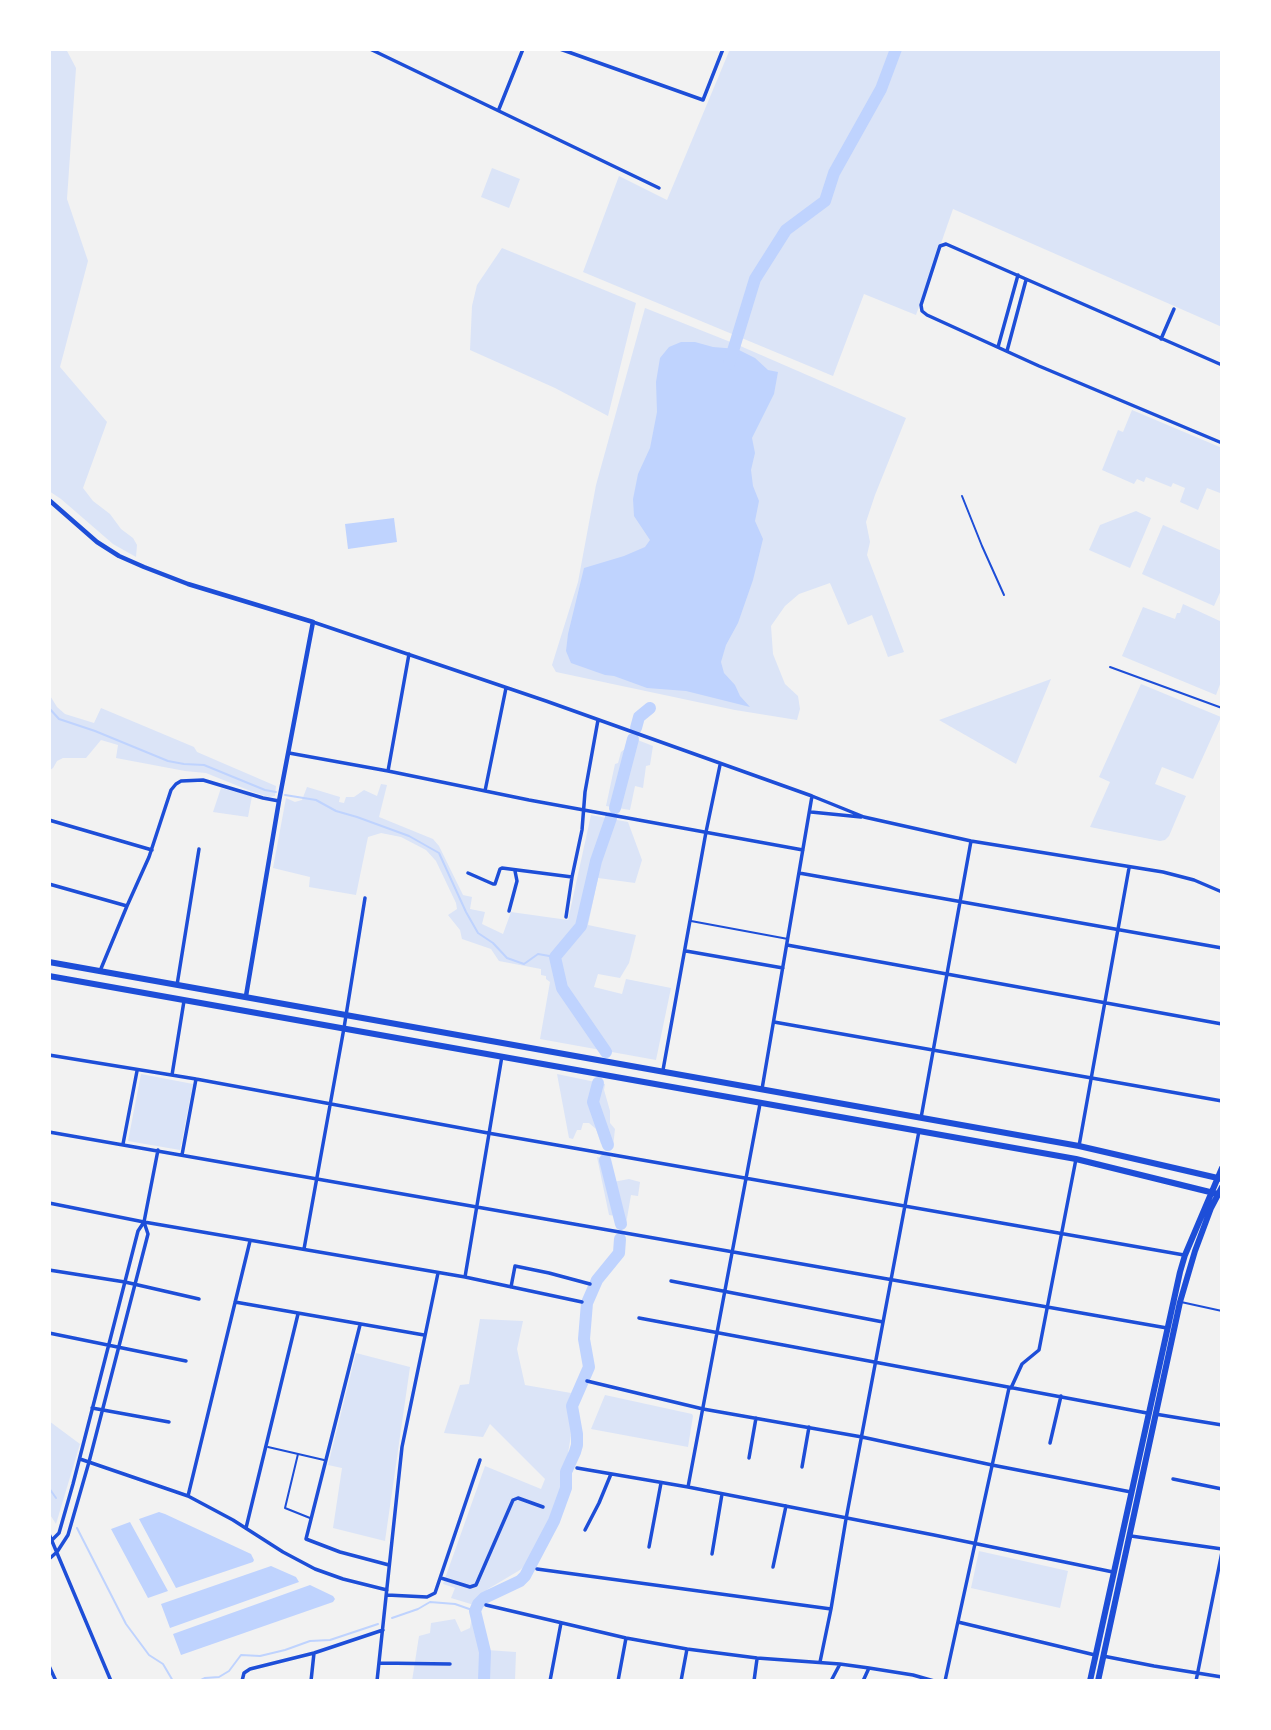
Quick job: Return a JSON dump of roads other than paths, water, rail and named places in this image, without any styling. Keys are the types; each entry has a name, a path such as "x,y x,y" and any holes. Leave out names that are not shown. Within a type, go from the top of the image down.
{"main road":[{"path":"49,962 1079,1146 1220,1179"},
{"path":"49,976 1076,1159 1217,1194"},
{"path":"401,1038 404,1025"},
{"path":"707,1093 711,1086 708,1080"},
{"path":"733,1098 731,1090 736,1085"},
{"path":"1098,1681 1099,1656 1113,1572 1131,1492 1180,1302 1195,1251 1217,1194 1222,1168"},
{"path":"1090,1681 1099,1656 1129,1535 1167,1328 1185,1255 1222,1186"}],"street":[{"path":"370,49 659,188"},
{"path":"499,110 523,49"},
{"path":"560,49 703,100 723,49"},
{"path":"1222,365 943,244 940,246 921,305 922,312 998,347 1222,443"},
{"path":"998,347 1018,275"},
{"path":"1007,351 1026,280"},
{"path":"1161,339 1174,310"},
{"path":"49,500 97,542 144,568 537,698 864,817"},
{"path":"246,996 313,622"},
{"path":"388,771 409,654"},
{"path":"485,791 506,688"},
{"path":"566,917 583,830 585,792 598,720"},
{"path":"289,753 803,850"},
{"path":"663,1072 720,764"},
{"path":"100,971 152,850 172,790 178,782 203,780 279,801"},
{"path":"762,1089 812,796"},
{"path":"811,813 864,817 971,841 1180,876 1222,892"},
{"path":"49,820 152,850"},
{"path":"921,1118 971,841"},
{"path":"177,985 199,849"},
{"path":"468,873 493,884 503,868 572,877"},
{"path":"1079,1146 1129,868"},
{"path":"509,911 517,881 515,871"},
{"path":"799,873 1222,948"},
{"path":"49,884 127,906"},
{"path":"304,1249 365,898"},
{"path":"787,945 1222,1024"},
{"path":"686,951 783,968"},
{"path":"172,1075 184,1000"},
{"path":"775,1022 1222,1101"},
{"path":"49,1055 1185,1255"},
{"path":"465,1277 502,1056"},
{"path":"123,1144 137,1070"},
{"path":"182,1155 195,1079"},
{"path":"688,1487 760,1103"},
{"path":"820,1662 919,1131"},
{"path":"49,1132 1167,1328"},
{"path":"51,1542 59,1533 80,1458 138,1231 144,1222 158,1150"},
{"path":"945,1681 1010,1388 1021,1364 1039,1350 1076,1159"},
{"path":"49,1203 250,1241 465,1277 582,1302"},
{"path":"49,1559 68,1535 89,1462 148,1234 144,1222"},
{"path":"188,1496 250,1241"},
{"path":"510,1287 515,1266 590,1284"},
{"path":"49,1269 125,1282 199,1299"},
{"path":"377,1681 402,1447 438,1273"},
{"path":"671,1281 883,1322"},
{"path":"235,1302 424,1335"},
{"path":"246,1528 298,1314"},
{"path":"639,1318 1222,1425"},
{"path":"360,1325 306,1539 340,1552 390,1565"},
{"path":"49,1333 186,1361"},
{"path":"587,1381 703,1409 862,1437 1131,1492"},
{"path":"1050,1443 1061,1396"},
{"path":"92,1408 169,1422"},
{"path":"749,1458 756,1418"},
{"path":"802,1467 809,1427"},
{"path":"80,1458 188,1496 315,1569 387,1592 432,1596 441,1578 480,1460"},
{"path":"577,1468 786,1506 1113,1572"},
{"path":"585,1530 611,1474"},
{"path":"1173,1479 1222,1489"},
{"path":"649,1547 661,1483"},
{"path":"712,1554 722,1494"},
{"path":"441,1578 470,1587 476,1585 514,1498 543,1507"},
{"path":"773,1567 786,1506"},
{"path":"49,1534 111,1681"},
{"path":"1129,1535 1222,1550 1196,1681"},
{"path":"537,1569 831,1609"},
{"path":"486,1605 626,1638 757,1658 869,1668 934,1681"},
{"path":"958,1622 1099,1656 1222,1677"},
{"path":"550,1681 561,1623"},
{"path":"242,1681 244,1673 250,1669 314,1653 383,1630"},
{"path":"618,1681 626,1638"},
{"path":"681,1681 687,1648"},
{"path":"312,1681 314,1653"},
{"path":"754,1681 757,1658"},
{"path":"379,1663 450,1664"},
{"path":"831,1681 840,1664"},
{"path":"49,1666 56,1681"},
{"path":"863,1681 869,1668"}],"lane":[{"path":"962,496 1004,595"},
{"path":"1110,667 1222,708"},
{"path":"691,921 789,940"},
{"path":"1180,1302 1222,1311"},
{"path":"265,1446 325,1460"},
{"path":"298,1454 285,1508 311,1518"}],"water":[{"path":"681,342 737,349 755,358 768,370 778,372 774,394 752,438 755,453 751,470 759,501 755,521 763,539 753,580 721,662 724,673 750,707 686,691 647,688 571,663 566,651 584,568 624,556 645,547 650,540 634,516 633,499 638,474 650,448 657,412 656,382 660,358 669,347"},
{"path":"394,518 397,542 348,549 345,524"},
{"path":"159,1512 251,1554 253,1562 176,1588 139,1519"},
{"path":"130,1522 168,1591 148,1598 111,1529"},
{"path":"271,1566 296,1577 299,1582 170,1628 161,1604"},
{"path":"310,1585 335,1599 333,1602 181,1655 173,1634"}],"waterway":[{"path":"729,364 755,279 786,230 825,201 834,173 881,89 896,49"},
{"path":"49,708 59,719 168,761 204,765 276,792"},
{"path":"636,728 639,717 650,708"},
{"path":"615,808 633,739"},
{"path":"285,795 316,800 336,811 409,836 439,853 478,933 493,943 507,958 524,964 538,954 555,957"},
{"path":"606,1052 562,988 555,957 581,926 596,861 611,818"},
{"path":"598,1083 593,1102 608,1145"},
{"path":"605,1160 621,1224"},
{"path":"484,1681 485,1652 475,1611 484,1598 525,1576 554,1521 566,1488 566,1472 577,1445 572,1406 589,1367 584,1339 587,1303 597,1280 619,1253 620,1239"},
{"path":"49,1488 56,1498"},
{"path":"77,1528 126,1624 149,1655 163,1664 173,1681"},
{"path":"392,1618 430,1602 455,1604 475,1611"},
{"path":"199,1681 219,1677 229,1671 241,1655 260,1656 310,1641 330,1640 378,1624"}]}
